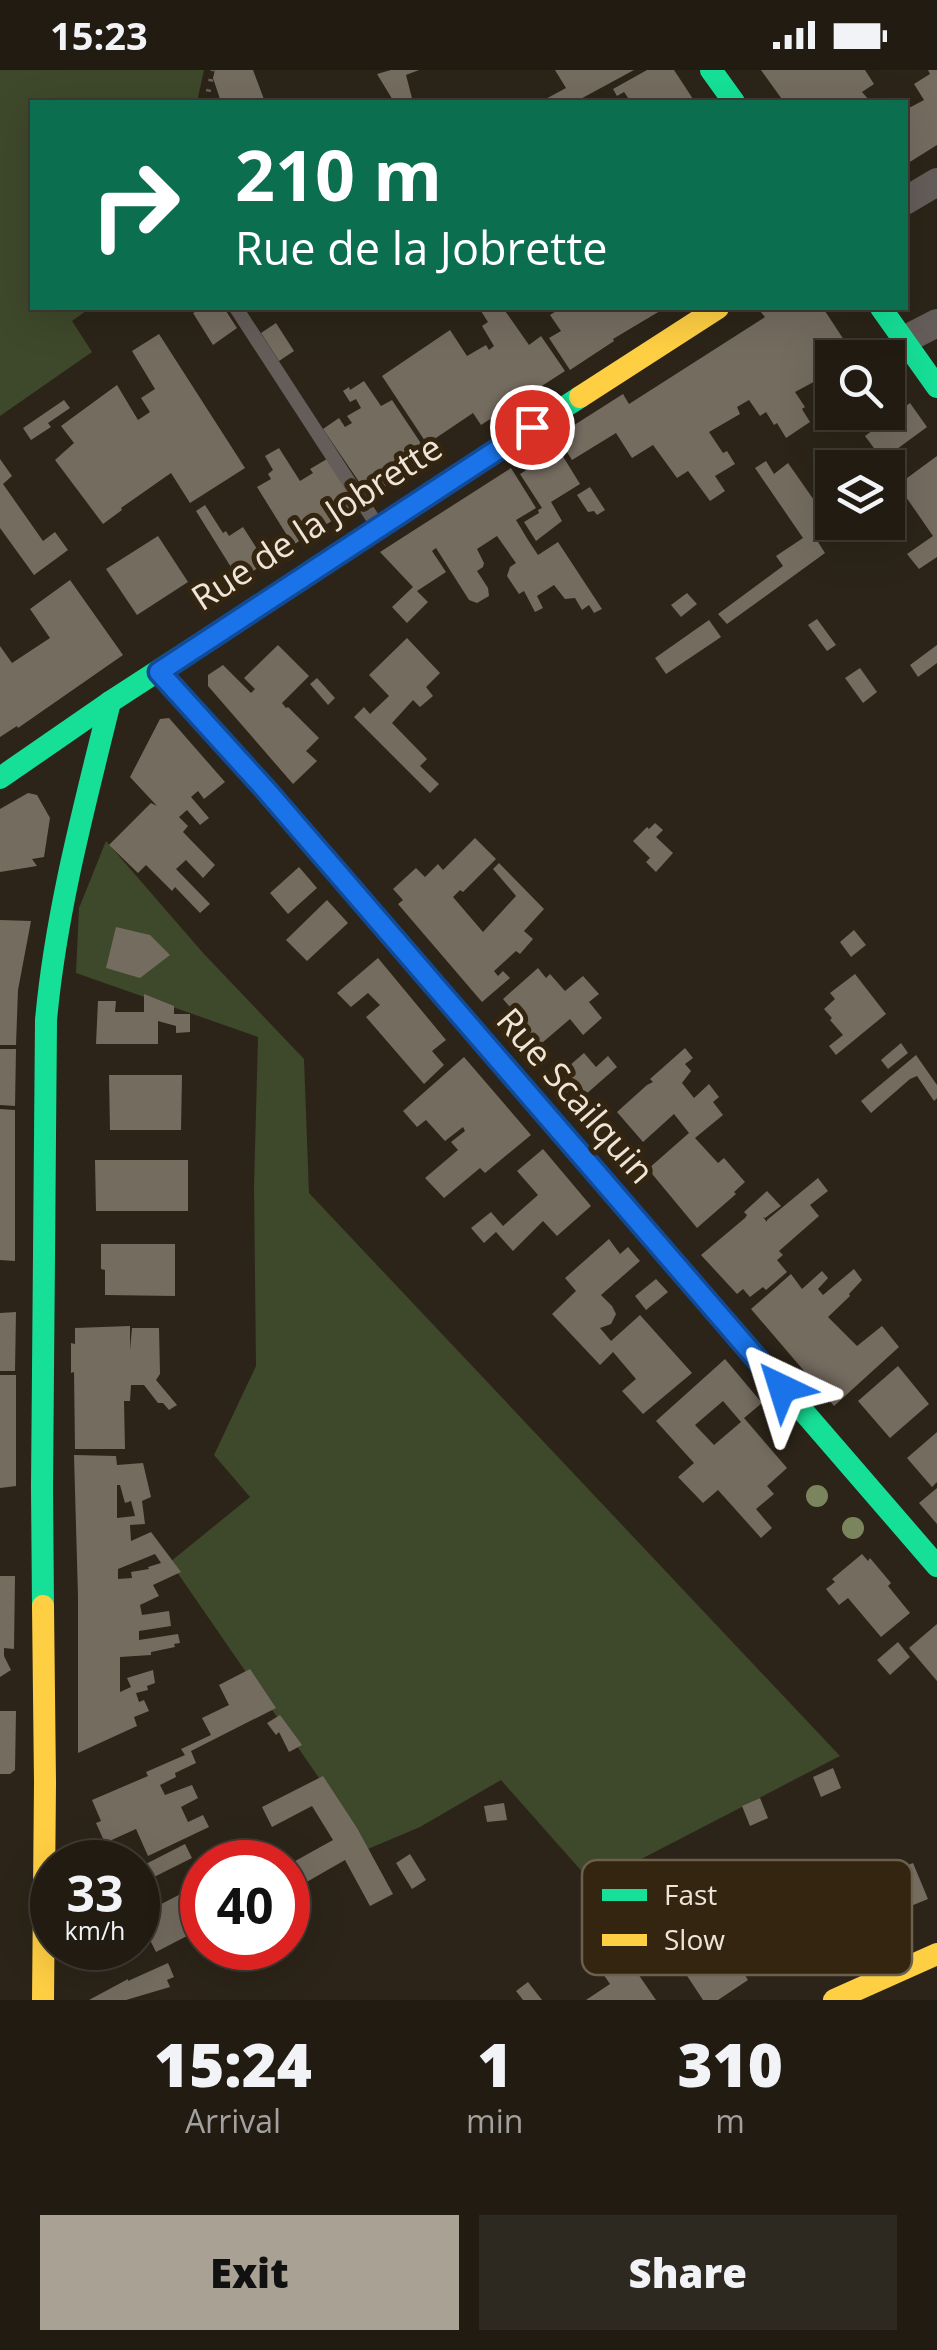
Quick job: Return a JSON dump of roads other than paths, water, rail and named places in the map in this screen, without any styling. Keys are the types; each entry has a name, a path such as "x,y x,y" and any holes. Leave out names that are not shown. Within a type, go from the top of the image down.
{"street":[{"path":"711,70 733,100"},
{"path":"908,199 937,182"},
{"name":"Rue de la Jobrette","path":"0,778 110,702 715,310"},
{"path":"882,310 904,340 937,323"},
{"path":"905,341 937,387"},
{"name":"Rue Scailquin","path":"159,672 266,790 937,1566"},
{"path":"43,2000 46,1020 53,949 68,867 110,702"},
{"path":"912,1965 937,1954"},
{"path":"834,2000 890,1975"}],"lane":[{"path":"237,310 378,527"}]}
